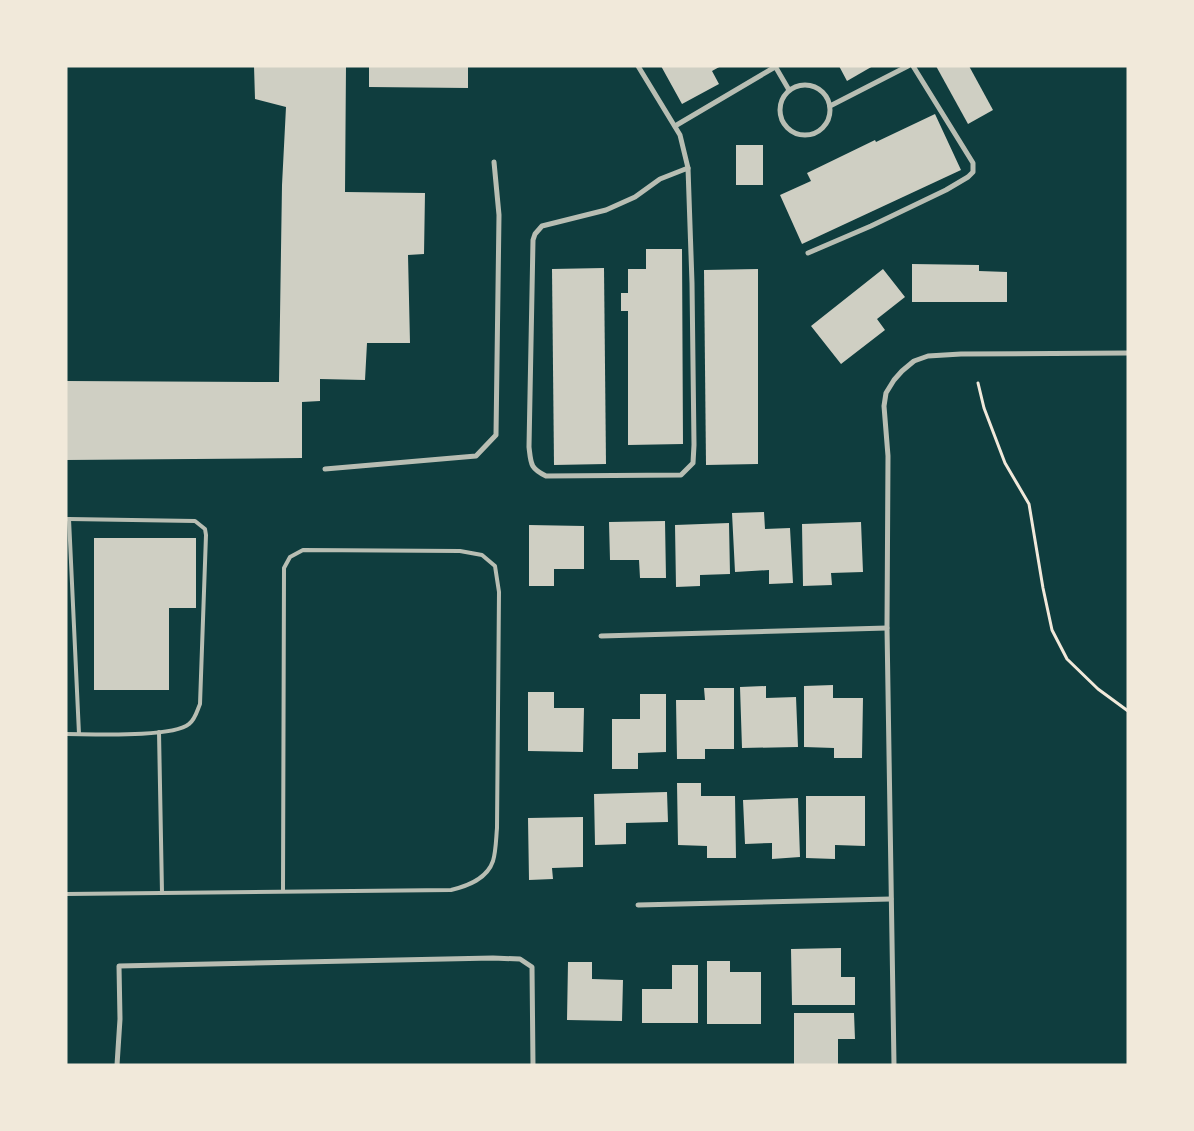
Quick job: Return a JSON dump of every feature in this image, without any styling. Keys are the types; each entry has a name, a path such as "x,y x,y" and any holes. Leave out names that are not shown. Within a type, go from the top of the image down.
{"street":[{"path":"638,66 680,135 688,168 692,283 693,463 681,475 546,476 535,471 531,464 530,447 533,240 535,234 542,226 606,210 635,197 660,179 688,168"},
{"path":"830,106 908,66"},
{"path":"808,253 871,226 946,190 973,172 974,163 913,66"},
{"path":"675,126 775,67 789,90"},
{"path":"797,86 814,86 828,98 830,106 828,122 822,129 808,135 792,132 781,120 780,104 789,90 797,86"},
{"path":"325,469 476,456 496,435 499,215 494,162"},
{"path":"894,1065 887,628 888,456 884,406 886,393 902,371 914,361 928,356 961,354 1128,353"},
{"path":"601,636 887,628"},
{"path":"638,905 891,899"},
{"path":"117,1065 120,1019 119,966 493,958 520,959 532,967 533,1065"}],"lane":[{"path":"66,734 79,734 160,732 188,725 194,718 200,704 205,529 195,521 68,519 79,734"},
{"path":"66,894 451,890 470,885 482,877 493,862 497,828 499,592 495,566 482,555 460,551 303,550 290,557 284,568 283,891"},
{"path":"66,614 72,614"},
{"path":"160,732 162,893"}],"path":[{"path":"978,383 984,408 1005,463 1029,504 1052,630 1068,659 1098,689 1128,711"}],"building":[{"path":"254,66 346,66 345,192 425,193 424,254 408,255 410,343 367,343 365,380 320,379 320,401 302,402 302,458 66,460 66,381 279,382 282,185 286,107 255,99"},
{"path":"369,66 468,66 468,88 369,87"},
{"path":"661,66 721,66 712,71 719,84 682,104"},
{"path":"839,66 873,66 847,81"},
{"path":"936,66 969,66 993,110 968,124"},
{"path":"935,114 961,170 802,244 780,195 811,181 807,173 875,140 876,142"},
{"path":"736,145 763,145 763,185 736,185"},
{"path":"646,249 682,249 683,444 628,445 628,311 621,311 621,293 628,293 628,269 646,269"},
{"path":"912,264 979,265 979,271 1007,272 1007,302 912,302"},
{"path":"604,268 606,464 554,465 552,269"},
{"path":"758,269 758,464 706,465 704,270"},
{"path":"883,269 905,297 877,319 885,330 841,364 811,326"},
{"path":"764,512 765,529 790,528 793,583 769,584 769,570 735,572 732,513"},
{"path":"665,521 666,578 640,578 639,560 610,560 609,522"},
{"path":"861,522 863,572 831,573 832,585 803,586 802,524"},
{"path":"729,523 730,574 700,575 700,586 676,587 675,525"},
{"path":"529,525 584,526 584,569 554,569 554,586 529,586"},
{"path":"94,538 196,538 196,608 169,608 169,690 94,690"},
{"path":"833,685 833,698 863,698 862,758 834,758 834,748 804,747 804,686"},
{"path":"766,686 766,698 796,697 798,747 742,748 740,687"},
{"path":"704,688 734,688 734,749 705,749 705,759 677,759 676,700 705,700"},
{"path":"528,692 554,692 554,708 584,708 583,752 528,751"},
{"path":"640,694 666,694 666,752 638,753 638,769 612,769 612,719 640,719"},
{"path":"677,783 701,783 701,796 735,796 736,858 707,858 707,846 678,845"},
{"path":"667,792 668,822 626,823 626,844 595,845 594,794"},
{"path":"806,796 865,796 865,846 835,845 835,859 806,858"},
{"path":"798,798 800,857 772,859 772,843 745,844 743,800"},
{"path":"583,817 583,867 552,868 553,879 529,880 528,818"},
{"path":"841,948 841,977 855,977 855,1005 792,1005 791,949"},
{"path":"707,961 730,961 730,972 761,972 761,1024 707,1024"},
{"path":"568,962 592,962 592,979 623,980 622,1021 567,1020"},
{"path":"672,965 698,965 698,1023 642,1023 642,989 672,989"},
{"path":"794,1013 854,1013 855,1039 838,1039 838,1065 794,1065"}]}
